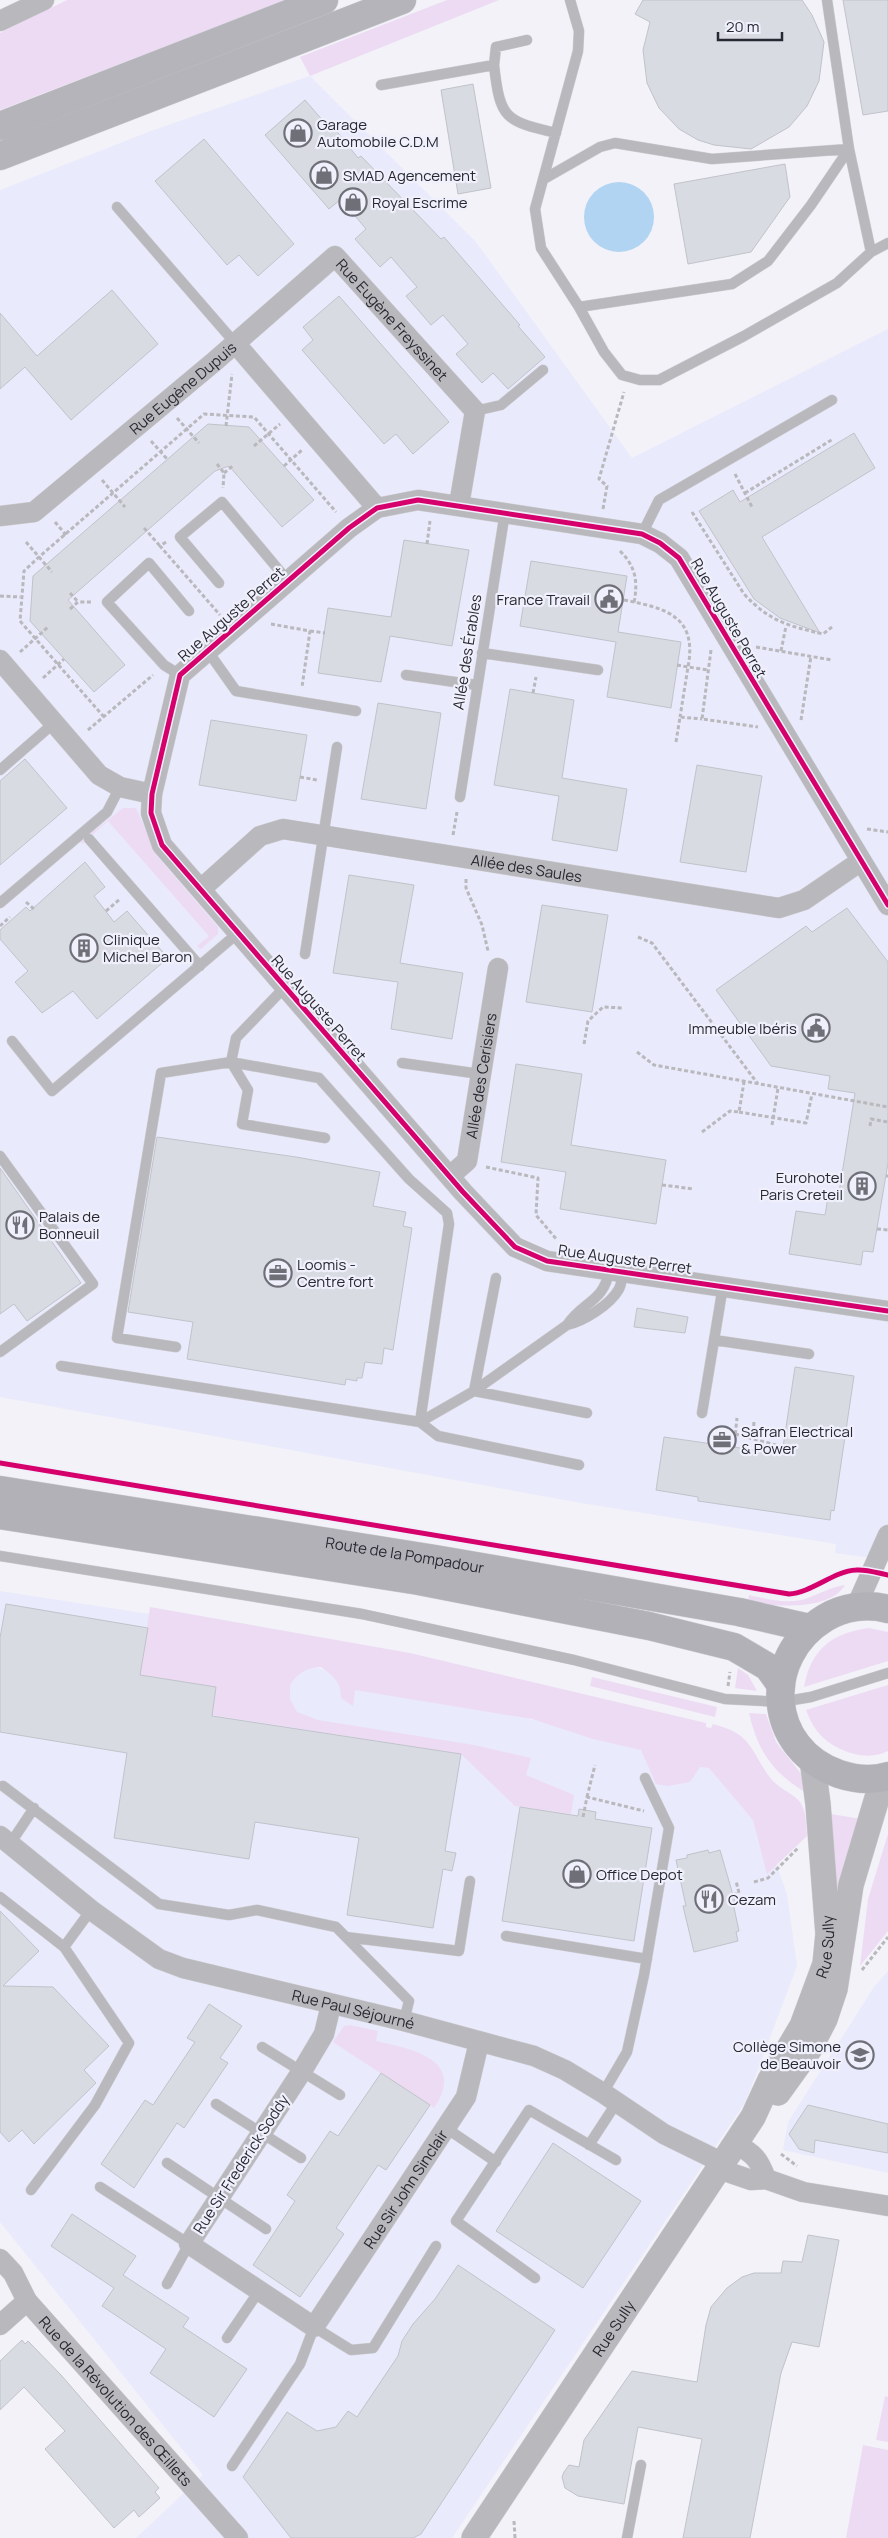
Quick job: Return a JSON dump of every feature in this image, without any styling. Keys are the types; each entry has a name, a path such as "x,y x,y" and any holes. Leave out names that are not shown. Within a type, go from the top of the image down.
{"highway":[{"path":"0,126 324,0"},
{"path":"0,156 402,0"}],"main road":[{"name":"Route de la Pompadour","path":"0,1490 435,1559 739,1612 810,1628"},
{"name":"Route de la Pompadour","path":"0,1515 419,1581 649,1626 734,1646 768,1667 781,1693"},
{"path":"886,1777 848,1777 829,1771 812,1759 800,1748 789,1731 781,1693 787,1659 797,1641 810,1628 835,1612 856,1606 888,1609"}],"street":[{"path":"0,21 44,0"},
{"name":"Rue Eugène Freyssinet","path":"235,342 335,256 475,410"},
{"name":"Rue Eugène Dupuis","path":"0,516 34,512 235,342 378,508"},
{"path":"459,505 475,410"},
{"name":"Rue Auguste Perret","path":"888,905 788,742 680,558 660,543 642,534 600,526 418,500 378,508 349,528 207,650 172,670 172,701 152,794 151,813 162,845 284,988 456,1171 515,1247 547,1261 888,1311"},
{"path":"0,660 99,775 120,786 152,794"},
{"name":"Allée des Saules","path":"201,889 260,836 284,828 779,908 804,900 861,861"},
{"name":"Allée des Cerisiers","path":"456,1171 467,1161 497,971"},
{"path":"856,1606 888,1535"},
{"name":"Rue Sully","path":"474,2538 753,2117 770,2080 802,2026 825,1964 828,1934 818,1804 812,1759"},
{"name":"Rue Sully","path":"753,2117 784,2088 809,2050 825,2019 835,1990 851,1885 886,1777"},
{"name":"Rue Paul Séjourné","path":"5,1840 91,1910 159,1959 184,1968 331,2005 404,2021 534,2056 565,2070 610,2097 664,2134 726,2159"},
{"name":"Rue Sir Frederick Soddy","path":"314,2327 189,2244 302,2071 324,2034 331,2005"},
{"name":"Rue Sir John Sinclair","path":"314,2327 466,2097 479,2042"},
{"path":"726,2159 750,2152 761,2162 766,2178"},
{"path":"726,2159 751,2180 766,2178 803,2192 888,2206"},
{"name":"Rue de la Révolution des Œillets","path":"0,2259 13,2273 27,2300 238,2538"},
{"path":"0,2325 27,2300"}],"lane":[{"path":"570,0 579,31 578,51 535,209 541,248 579,307 604,352 622,375 640,380 659,380 744,336 837,283 871,252 888,243"},
{"path":"827,0 849,149 871,252"},
{"path":"527,40 496,47 494,66 497,96 507,117 523,125 556,133"},
{"path":"381,85 494,66"},
{"path":"544,178 600,147 615,143 712,159 849,149"},
{"path":"579,307 732,284 768,261 811,205 849,149"},
{"path":"118,207 235,342"},
{"path":"475,410 501,405 543,370"},
{"path":"642,534 659,500 832,400"},
{"path":"219,582 180,537 222,502 288,581"},
{"name":"Allée des Érables","path":"460,798 476,685 505,512"},
{"path":"172,670 107,602 149,563 189,611"},
{"path":"207,650 236,691 356,711"},
{"path":"482,653 598,670"},
{"path":"406,675 476,685"},
{"path":"0,770 54,722"},
{"path":"305,954 337,747"},
{"path":"0,903 107,812 120,786"},
{"path":"89,839 200,966"},
{"path":"12,1041 52,1091 238,934"},
{"path":"284,988 236,1038 231,1062 248,1090 242,1124 325,1138"},
{"path":"176,1347 117,1338 160,1073 231,1062 319,1078 409,1179 447,1213 449,1224 420,1422"},
{"path":"402,1062 480,1074"},
{"path":"0,1156 93,1284 0,1352"},
{"path":"420,1422 474,1391 567,1325 575,1313 604,1289 616,1272"},
{"path":"474,1391 496,1278"},
{"path":"702,1413 723,1286"},
{"path":"714,1340 809,1354"},
{"path":"61,1366 420,1422 438,1436 579,1465"},
{"path":"474,1391 587,1413"},
{"path":"0,1556 362,1614 574,1660 725,1699 781,1693 811,1696 888,1673"},
{"path":"589,2144 627,2052 647,1959 669,1828 645,1778"},
{"path":"3,1786 159,1904 229,1915 257,1910 336,1927 409,2001 404,2021"},
{"path":"5,1840 34,1808"},
{"path":"346,1937 459,1951 470,1881"},
{"path":"0,1897 64,1948 129,2043 95,2106 31,2190"},
{"path":"64,1948 91,1910"},
{"path":"506,1936 647,1959"},
{"path":"262,2047 340,2095"},
{"path":"216,2104 301,2158"},
{"path":"535,2278 456,2221 529,2110 616,2160"},
{"path":"446,2128 496,2162"},
{"path":"167,2163 266,2229"},
{"path":"100,2187 189,2244 167,2284"},
{"path":"232,2466 300,2364 314,2327 351,2350 373,2348 436,2246"},
{"path":"227,2338 259,2291"},
{"path":"627,2538 641,2465"}],"path":[{"path":"226,426 232,371"},
{"path":"600,526 606,486 599,479 628,377"},
{"path":"173,414 199,443"},
{"path":"104,717 20,621 20,597 24,571 186,429 204,414 254,417 340,517"},
{"path":"254,446 282,422"},
{"path":"147,436 167,459"},
{"path":"745,493 834,440"},
{"path":"284,466 305,448"},
{"path":"727,460 752,507"},
{"path":"217,464 224,473 222,502"},
{"path":"224,473 234,465"},
{"path":"100,478 125,507"},
{"path":"692,512 744,594 769,617 786,626 823,634 832,627"},
{"path":"427,544 431,516"},
{"path":"53,519 66,535"},
{"path":"144,528 231,629"},
{"path":"26,542 52,572"},
{"path":"149,563 152,553 160,546"},
{"path":"614,546 625,556 635,572 638,583 634,602"},
{"path":"70,593 78,602"},
{"path":"0,596 20,597"},
{"path":"624,600 664,609 677,617 686,635 691,651 676,742"},
{"path":"70,609 78,602 107,602"},
{"path":"266,618 270,623 324,633"},
{"path":"781,651 786,626"},
{"path":"20,652 48,627"},
{"path":"300,702 310,631"},
{"path":"702,719 711,648 714,646"},
{"path":"753,646 832,660"},
{"path":"788,742 798,734 811,656"},
{"path":"43,678 64,659"},
{"path":"677,666 708,670"},
{"path":"88,730 172,670"},
{"path":"680,717 763,728"},
{"path":"460,798 459,857 466,888 482,925 491,971 497,971"},
{"path":"867,829 888,832"},
{"path":"20,908 26,901 34,910"},
{"path":"0,926 13,914"},
{"path":"638,937 652,942 759,1084"},
{"path":"584,1044 588,1021 603,1006 624,1008"},
{"path":"638,1052 654,1065 888,1107"},
{"path":"739,1112 744,1082"},
{"path":"772,1125 778,1088"},
{"path":"702,1132 730,1111 806,1123 812,1094"},
{"path":"870,1126 871,1119 888,1122"},
{"path":"456,1171 478,1166 538,1178 536,1215 557,1240"},
{"path":"662,1185 694,1189"},
{"path":"877,1229 888,1230"},
{"path":"734,1447 737,1418"},
{"path":"753,1438 754,1421"},
{"path":"735,1434 783,1447"},
{"path":"583,1817 595,1765"},
{"path":"587,1798 663,1816"},
{"path":"754,1882 768,1878 800,1846"},
{"path":"733,1895 739,1893 736,1882"},
{"path":"860,1973 888,1937"}],"shaded area":[{"path":"67,0 286,0 0,110 0,33"},
{"path":"447,0 499,0 310,76 300,57"},
{"path":"310,76 476,242 632,458 888,329 888,1560 835,1553 836,1544 581,1503 0,1397 0,190 151,131"},
{"path":"123,808 136,808 157,856 218,927 218,934 201,949 197,946 209,936 108,821 82,844 80,842"},
{"path":"845,1585 837,1594 827,1600 814,1603 771,1605 748,1602 749,1595 778,1601 801,1600"},
{"path":"0,1591 195,1621 252,1652 700,1760 725,1774 760,1820 787,1894 797,1966 746,2101 452,2538 136,2538 203,2475 0,2222"},
{"path":"150,1607 410,1653 706,1723 706,1727 711,1728 713,1724 736,1732 750,1746 773,1781 800,1802 805,1814 807,1836 767,1874 753,1820 709,1768 700,1767 690,1782 668,1786 656,1784 641,1750 593,1739 532,1719 355,1690 353,1706 341,1698 340,1688 336,1680 321,1667 311,1668 303,1672 290,1685 290,1699 297,1712 318,1720 474,1745 531,1758 526,1775 574,1795 571,1814 515,1806 461,1754 212,1715 216,1687 140,1675"},
{"path":"869,1628 888,1632 888,1661 804,1687 812,1662 825,1645 844,1634"},
{"path":"738,1668 748,1675 757,1691 735,1688"},
{"path":"592,1677 717,1707 715,1717 590,1686"},
{"path":"888,1685 888,1751 879,1754 859,1755 831,1744 815,1729 806,1710"},
{"path":"749,1713 766,1714 776,1742 806,1780 810,1795 787,1779 770,1762 757,1740"},
{"path":"825,1813 861,1819 837,1898"},
{"path":"888,1834 888,1931 860,1966 868,1899"},
{"name":"Collège Simone de Beauvoir","path":"888,1971 888,2173 783,2150 788,2122 874,1987"},
{"path":"350,2025 378,2031 376,2041 418,2053 430,2059 439,2067 444,2078 442,2091 434,2108 333,2042 344,2026"},
{"path":"885,2396 888,2397 888,2442 876,2440"},
{"path":"863,2445 888,2450 888,2538 846,2538"}],"water":[{"path":"626,182 639,188 648,197 652,203 654,217 652,231 644,242 633,250 612,252 605,250 594,242 586,231 584,210 586,203 594,192 605,184"}],"building":[{"path":"643,0 802,0 812,15 824,42 819,81 807,106 789,127 751,149 714,145 698,140 679,129 659,108 647,83 643,50 650,22 635,14"},
{"path":"843,0 888,0 888,111 863,115"},
{"path":"473,84 491,188 458,194 441,90"},
{"path":"305,100 331,130 334,128 358,158 361,156 441,239 444,237 545,357 508,389 493,373 482,383 456,354 468,344 443,315 431,325 406,296 417,287 391,257 380,267 355,239 366,229 341,199 329,209 265,135"},
{"path":"204,139 294,244 258,276 239,255 227,265 155,181"},
{"path":"785,164 790,197 751,252 688,264 674,184"},
{"path":"112,290 158,344 71,420 25,367 0,389 0,313 37,356"},
{"path":"339,296 449,422 413,454 396,434 384,444 302,350 313,340 303,327"},
{"path":"208,424 249,427 314,500 282,527 229,466 215,471 68,600 125,665 94,692 30,621 33,576"},
{"path":"854,433 875,468 762,537 820,633 780,618 754,599 699,511 733,490 740,502"},
{"path":"404,540 469,550 452,646 390,636 381,682 318,673 328,608 391,617"},
{"path":"531,561 627,576 618,632 681,642 671,708 607,697 616,642 520,626"},
{"path":"510,689 574,700 562,778 627,789 617,851 552,840 559,796 494,785"},
{"path":"378,703 441,713 426,809 361,799"},
{"path":"211,720 307,735 296,801 199,785"},
{"path":"25,759 67,808 0,865 0,781"},
{"path":"697,765 762,776 746,872 680,862"},
{"name":"Clinique Michel Baron","path":"85,862 105,887 94,896 114,922 127,911 168,958 97,1019 73,991 42,1013 15,982 28,971 0,939 0,930 26,907 30,911"},
{"path":"349,875 414,885 400,963 463,973 452,1039 391,1029 398,982 333,973"},
{"path":"542,905 608,915 592,1012 526,1002"},
{"name":"Immeuble Ibéris","path":"847,908 888,962 888,1163 873,1252 863,1251 861,1265 789,1254 796,1211 825,1215 828,1197 838,1199 855,1093 828,1089 830,1076 771,1066 716,990 806,926 812,932"},
{"path":"516,1064 582,1074 571,1145 666,1160 656,1224 560,1209 566,1172 501,1162"},
{"path":"157,1137 296,1157 380,1172 373,1206 406,1212 403,1226 412,1228 393,1350 384,1348 382,1364 365,1362 362,1378 357,1378 357,1381 346,1379 345,1385 187,1359 193,1322 128,1312"},
{"name":"Palais de Bonneuil","path":"0,1168 81,1283 27,1321 14,1304 0,1314"},
{"path":"637,1308 688,1317 685,1333 634,1327"},
{"path":"795,1367 854,1376 834,1511 831,1510 830,1520 698,1501 698,1497 656,1490 664,1437 782,1454"},
{"path":"6,1604 148,1628 140,1675 216,1687 212,1716 461,1754 445,1851 456,1853 452,1871 443,1869 433,1928 347,1915 359,1838 255,1822 249,1859 114,1838 127,1753 0,1732 0,1638"},
{"name":"Office Depot","path":"520,1807 578,1816 579,1809 596,1812 595,1819 652,1828 634,1941 502,1921"},
{"name":"Cezam","path":"708,1850 709,1853 720,1850 735,1902 733,1903 739,1931 736,1932 738,1941 694,1952 683,1906 686,1906 676,1860"},
{"path":"0,1911 39,1951 3,1986 53,1987 109,2046 84,2070 96,2083 34,2144 22,2130 9,2142 0,2132"},
{"path":"209,2004 242,2026 220,2058 228,2063 184,2128 177,2123 134,2188 101,2164 145,2100 153,2105 195,2042 187,2038"},
{"path":"381,2073 430,2105 386,2170 378,2165 336,2228 344,2234 300,2297 253,2265 295,2201 287,2195 330,2131 338,2136"},
{"path":"808,2105 888,2124 888,2153 815,2140 814,2153 799,2149 789,2134"},
{"path":"553,2143 641,2201 583,2288 496,2231"},
{"path":"72,2214 136,2256 123,2275 189,2318 183,2327 247,2369 214,2417 150,2373 166,2349 102,2306 114,2288 51,2246"},
{"path":"808,2235 839,2240 819,2347 792,2342 781,2373 750,2538 683,2538 702,2439 638,2427 624,2504 578,2496 565,2488 562,2477 564,2472 569,2465 579,2467 584,2440 632,2371 697,2382 706,2325 711,2307 727,2288 742,2277 754,2273 781,2273 783,2261 802,2262"},
{"path":"458,2265 555,2330 421,2534 413,2538 291,2538 243,2477 287,2412 317,2431 336,2427 348,2411 357,2417 398,2356 402,2341 413,2324 435,2299"},
{"path":"22,2340 25,2344 28,2341 61,2375 159,2488 155,2492 160,2498 139,2517 134,2510 114,2528 45,2449 65,2431 24,2387 0,2410 0,2361"}],"cycle path":[{"path":"888,905 679,558 660,543 642,534 418,500 377,508 349,528 180,675 152,794 151,813 162,845 463,1192 515,1247 547,1261 888,1311"},
{"path":"0,1463 789,1594 806,1590 848,1571 864,1570 888,1575"}],"place":[{"name":"Garage Automobile C.D.M","path":"298,133"},
{"name":"SMAD Agencement","path":"324,175"},
{"name":"Royal Escrime","path":"353,202"},
{"name":"France Travail","path":"609,599"},
{"name":"Clinique Michel Baron","path":"84,948"},
{"name":"Immeuble Ibéris","path":"816,1028"},
{"name":"Eurohotel Paris Creteil","path":"862,1186"},
{"name":"Palais de Bonneuil","path":"20,1225"},
{"name":"Loomis - Centre fort","path":"278,1273"},
{"name":"Safran Electrical & Power","path":"722,1440"},
{"name":"Office Depot","path":"577,1874"},
{"name":"Cezam","path":"709,1899"},
{"name":"Collège Simone de Beauvoir","path":"860,2055"}]}
